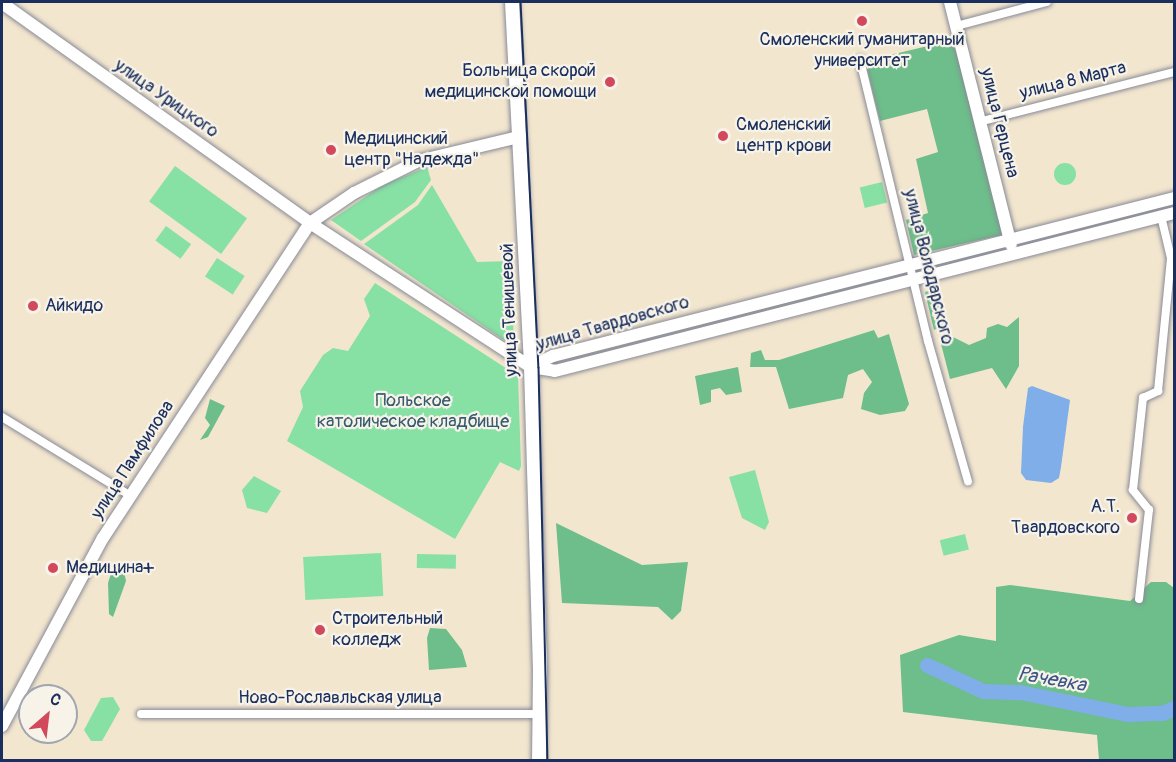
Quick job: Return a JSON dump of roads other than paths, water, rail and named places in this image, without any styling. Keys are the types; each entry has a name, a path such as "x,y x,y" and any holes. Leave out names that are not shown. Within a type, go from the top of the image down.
{"main road":[{"name":"улица Тенишевой","path":"512,2 531,367 539,760"}],"street":[{"name":"улица Герцена","path":"950,2 1013,254"},
{"path":"956,26 1047,2"},
{"name":"улица Урицкого","path":"2,3 309,223 531,367"},
{"name":"улица Володарского","path":"860,60 914,281 968,481"},
{"name":"улица 8 Марта","path":"979,122 1174,72"},
{"path":"309,223 354,193 418,161 519,136"},
{"name":"улица Твардовского","path":"531,367 554,356 910,263 1174,198"},
{"name":"улица Твардовского","path":"531,367 555,371 1174,213"},
{"path":"1139,599 1149,510 1133,490 1143,398 1158,391 1171,258 1161,216"},
{"name":"улица Памфилова","path":"2,726 103,538 309,223"},
{"path":"748,306 751,322"},
{"path":"2,417 131,496"},
{"name":"Ново-Рославльская улица","path":"141,714 539,714"}],"water":[{"path":"1032,386 1070,400 1059,478 1051,483 1026,480 1021,473 1023,427 1028,388"}],"waterway":[{"name":"Рачевка","path":"927,665 983,691 1020,692 1127,714 1162,713 1174,708"}],"tram line":[{"path":"521,2 539,368 548,760"}],"place":[{"name":"Смоленский гуманитарный университет","path":"862,21"},
{"name":"Больница скорой медицинской помощи","path":"610,82"},
{"name":"Смоленский центр крови","path":"723,136"},
{"name":"Медицинский центр \"Надежда\"","path":"331,150"},
{"name":"Айкидо","path":"33,306"},
{"name":"А.Т. Твардовского","path":"1132,518"},
{"name":"Медицина+","path":"53,568"},
{"name":"Строительный колледж","path":"320,630"}],"park label":[{"name":"Польское католическое кладбище","path":"413,412"}]}
